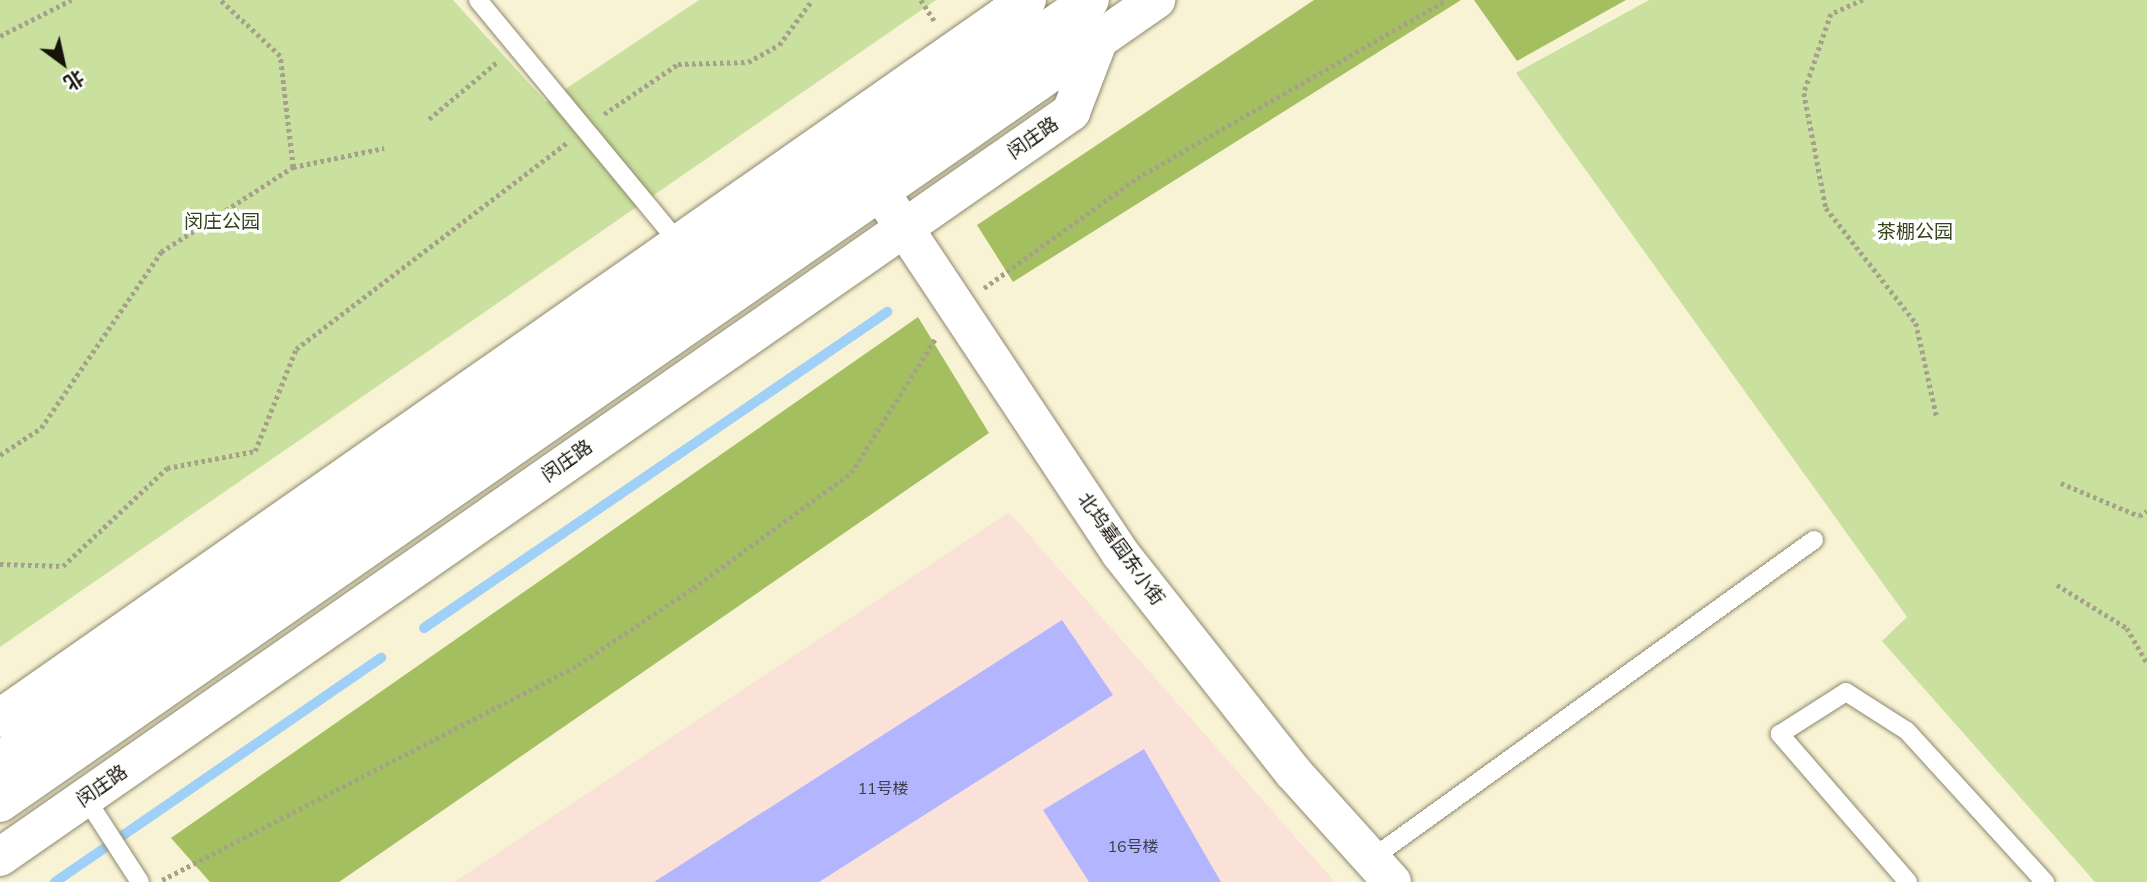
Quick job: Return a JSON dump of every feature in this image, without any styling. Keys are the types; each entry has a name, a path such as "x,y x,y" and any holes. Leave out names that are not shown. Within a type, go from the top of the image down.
{"street":[{"path":"0,718 1027,0"},
{"path":"0,761 1090,0"},
{"path":"0,803 1156,0"},
{"name":"闵庄路","path":"0,857 1071,111 1099,39"},
{"name":"北坞嘉园东小街","path":"880,192 1120,553 1293,772 1382,870"}],"lane":[{"path":"478,0 679,243"},
{"path":"1382,870 1814,540"},
{"path":"1908,882 1780,734 1846,692 1907,731 2045,882"},
{"path":"85,797 140,882"}],"path":[{"path":"0,37 71,0"},
{"path":"220,0 279,56 293,167"},
{"path":"0,564 63,566 167,468 255,451 296,349 584,129 678,64 748,62 779,46 812,0"},
{"path":"158,882 578,665 693,588 851,473 957,308 1137,178 1446,0"},
{"path":"1863,0 1831,14 1804,93 1826,208 1916,323 1937,418"},
{"path":"429,119 516,46"},
{"path":"0,455 41,428 161,252 293,167 384,148"},
{"path":"2061,483 2139,516 2147,511"},
{"path":"2057,585 2127,628 2147,663"}],"shaded area":[{"path":"1009,512 1335,882 454,882"}],"green space":[{"name":"闵庄公园","path":"0,0 453,0 546,102 699,0 936,0 0,647"},
{"path":"1314,0 1461,0 1013,282 977,225"},
{"path":"1474,0 1626,0 1517,61"},
{"name":"茶棚公园","path":"1649,0 2147,0 2147,882 2095,882 1882,641 1907,617 1516,73"},
{"path":"918,317 989,433 339,882 210,882 171,838"}],"building":[{"path":"1062,620 1113,695 819,882 654,882"},
{"path":"1144,749 1221,882 1089,882 1043,810"}],"waterway":[{"path":"424,628 887,312"},
{"path":"55,882 381,658"}]}
